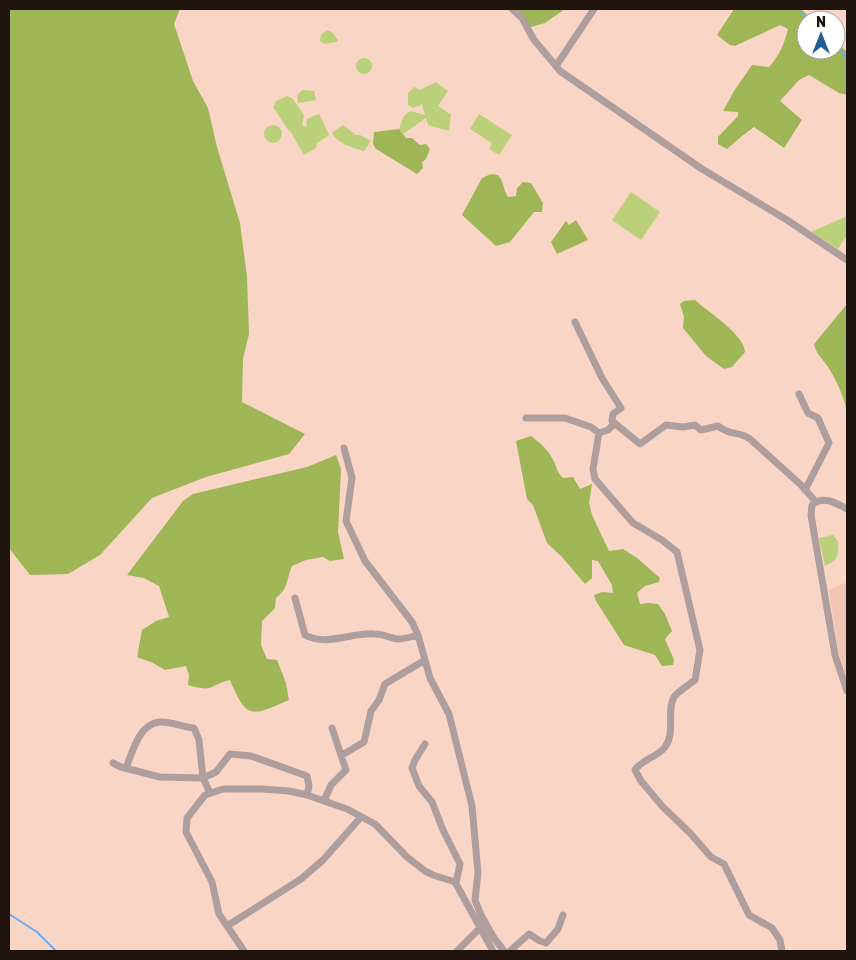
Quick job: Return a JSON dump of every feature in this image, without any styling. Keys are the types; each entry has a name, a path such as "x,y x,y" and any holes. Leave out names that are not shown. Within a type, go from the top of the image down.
{"street":[{"path":"512,9 522,18 534,40 560,71 702,169 787,220 847,260"},
{"path":"556,66 594,9"},
{"path":"575,322 602,378 621,408 611,418 614,424 640,444 666,425 683,427 695,425 701,430 718,426 726,433 740,434 750,439 806,490 816,502"},
{"path":"799,394 808,413 818,418 829,443 806,490"},
{"path":"526,418 565,418 591,427 600,433"},
{"path":"600,433 608,430 614,424"},
{"path":"600,433 593,469 595,479 633,523 662,540 677,552 700,650 695,680 674,697 671,710 670,739 664,748 639,764 635,770 641,781 662,807 690,832 711,857 724,864 749,915 772,928 780,940 782,951"},
{"path":"344,448 352,478 345,517 347,524 365,561 412,622 418,635 430,678 449,714 470,796 477,864 474,895 476,905 494,938 504,951"},
{"path":"847,509 827,500 816,502 811,510 812,526 835,655 847,691"},
{"path":"295,598 305,635 310,637 334,639 360,634 376,634 398,638 418,635"},
{"path":"342,755 364,742 371,711 379,700 385,684 425,660"},
{"path":"126,768 141,735 153,724 160,722 194,728 199,740 203,778 210,793"},
{"path":"324,801 331,785 346,770 332,728"},
{"path":"425,744 412,768 419,786 432,802 460,864 456,883"},
{"path":"113,763 169,778 203,778 216,772 230,754 251,756 308,776 309,786 307,795"},
{"path":"244,951 219,914 212,882 186,832 186,821 205,795 223,789 252,788 289,791 307,795 347,809 380,827 407,857 434,875 456,883 479,929 493,951"},
{"path":"227,926 301,880 323,860 361,817"},
{"path":"510,951 529,934 546,943 558,929 563,915"},
{"path":"457,951 479,929"}],"shaded area":[{"path":"847,582 847,679 838,649 829,590"}],"green space":[{"path":"9,9 180,9 174,24 193,81 208,108 217,147 240,223 247,277 249,334 243,359 242,402 305,434 289,454 206,477 152,498 100,555 68,574 30,575 9,548"},
{"path":"516,9 565,9 545,23 531,27"},
{"path":"734,9 801,9 796,10 796,60 846,60 846,51 847,95 839,93 809,75 799,80 780,101 802,120 784,148 754,127 727,149 718,144 718,137 738,116 738,112 723,111 752,65 769,67 781,49 788,29 780,25 735,46 730,45 717,35"},
{"path":"327,30 332,32 338,40 337,42 324,44 320,40 321,35"},
{"path":"364,58 370,60 372,66 370,72 364,74 358,72 356,66 358,60"},
{"path":"436,82 448,91 438,106 451,115 449,131 428,125 426,118 403,134 399,129 404,116 410,111 425,115 422,104 413,108 408,105 408,93 414,87 420,90"},
{"path":"303,90 314,91 316,100 298,103 298,95"},
{"path":"287,96 292,98 304,115 302,125 306,127 307,119 318,114 329,135 317,143 316,148 304,155 273,107 276,101"},
{"path":"479,114 512,135 499,155 489,149 492,143 470,129"},
{"path":"269,125 277,125 282,130 280,141 269,143 264,138 264,130"},
{"path":"343,125 356,135 371,141 364,151 346,145 334,137 332,133"},
{"path":"399,129 406,138 412,138 420,145 426,144 430,149 426,159 422,162 423,168 417,174 376,149 373,144 374,132"},
{"path":"491,174 498,175 508,197 516,196 517,188 523,182 531,183 543,203 542,212 534,212 510,242 496,246 462,215 482,178"},
{"path":"631,192 660,212 641,240 612,220"},
{"path":"847,216 847,235 838,249 811,232"},
{"path":"576,220 588,240 557,254 551,242 566,221 569,225"},
{"path":"695,300 732,331 743,345 745,352 732,367 724,369 706,356 683,328 684,317 680,304 684,301"},
{"path":"847,304 847,414 838,386 814,344"},
{"path":"531,436 549,453 563,478 573,477 580,489 592,484 589,503 592,515 609,551 623,549 637,558 660,578 659,582 645,586 637,593 640,604 658,604 665,614 672,631 665,639 674,660 673,665 662,666 655,655 624,645 594,595 602,592 613,593 612,585 598,561 592,560 592,578 585,584 547,543 533,505 527,499 516,441"},
{"path":"336,455 341,469 338,532 344,559 330,561 323,557 306,560 292,566 285,587 276,598 275,608 262,621 261,645 267,659 277,660 286,683 289,700 259,712 252,711 246,709 241,703 230,680 207,688 196,687 188,685 189,675 186,666 165,670 137,657 142,630 156,621 169,617 159,586 144,578 127,575 183,501 193,494 307,467"},
{"path":"833,535 838,541 838,554 833,562 825,566 819,538"}],"waterway":[{"path":"9,914 37,932 56,951"}]}
